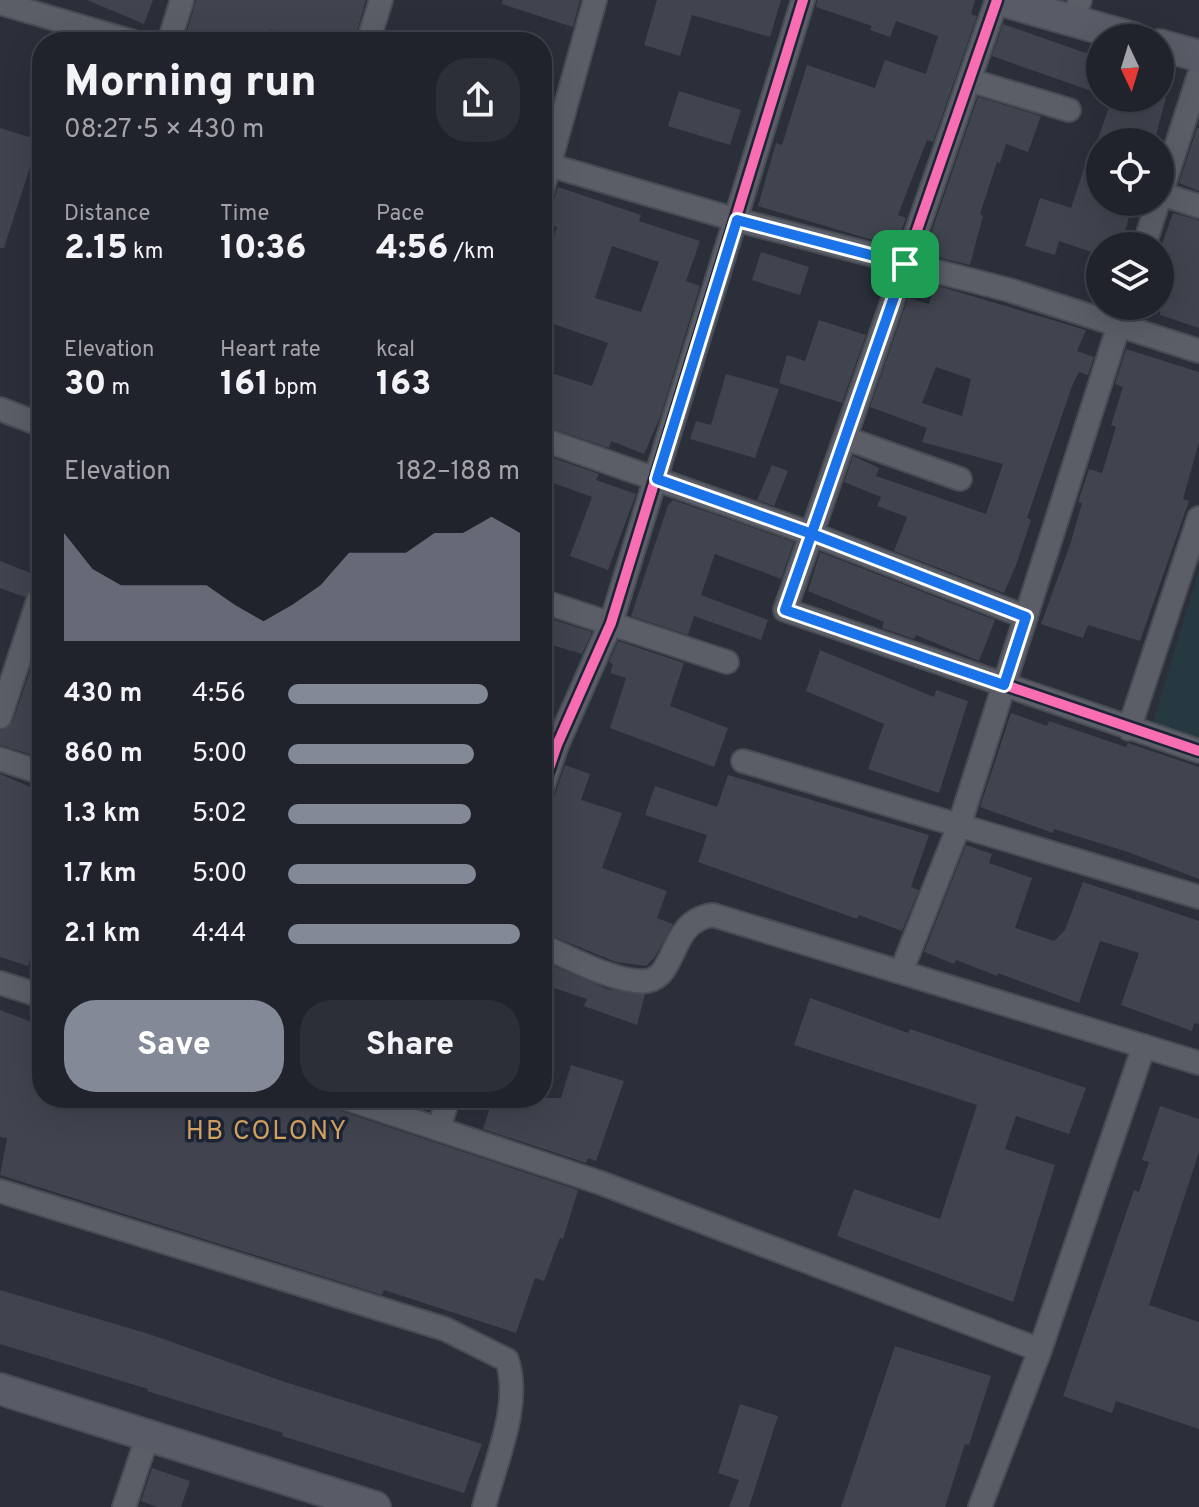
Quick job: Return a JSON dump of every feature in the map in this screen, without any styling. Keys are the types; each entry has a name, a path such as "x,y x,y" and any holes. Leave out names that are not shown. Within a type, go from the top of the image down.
{"street":[{"path":"172,32 182,0"},
{"path":"371,32 381,0"},
{"path":"552,145 595,0"},
{"path":"552,760 611,623 803,0"},
{"path":"1105,24 1076,10 998,0 785,610 1199,751"},
{"path":"0,3 100,32"},
{"path":"1174,49 1199,56"},
{"path":"1174,154 1199,75"},
{"path":"969,80 1069,110"},
{"path":"552,167 737,220 1086,307"},
{"path":"1174,201 1199,206"},
{"path":"901,972 960,823 1120,320"},
{"path":"1133,320 1199,351"},
{"path":"0,409 32,418"},
{"path":"845,438 960,479"},
{"path":"552,442 812,534 1026,617"},
{"path":"1129,729 1199,518"},
{"path":"552,604 727,662"},
{"path":"0,717 32,619"},
{"path":"0,759 32,770"},
{"path":"743,761 960,823 1199,897"},
{"path":"552,950 619,977 639,982 654,979 665,968 686,925 697,917 713,915 1199,1063"},
{"path":"0,983 32,993"},
{"path":"980,1507 1040,1350 1144,1046"},
{"path":"375,1108 601,1183 1040,1350"},
{"path":"439,1129 445,1108"},
{"path":"0,1191 445,1329 507,1360 514,1380 511,1403 484,1507"},
{"path":"0,1389 375,1507"},
{"path":"124,1507 148,1435"}],"shaded area":[{"path":"1199,570 1199,742 1152,727"}],"building":[{"path":"87,0 153,0 144,24"},
{"path":"196,0 366,0 357,32 279,32 270,29 269,32 187,32"},
{"path":"503,0 580,0 573,27 502,4"},
{"path":"657,0 781,0 770,37 692,15 680,56 644,45"},
{"path":"817,0 975,0 971,14 977,16 933,142 927,140 898,215 906,218 896,247 758,206 776,143 782,145 807,65 875,88 885,60 926,74 938,36 896,21 890,37 870,30 872,26 816,7"},
{"path":"1003,24 1086,53 1086,89 992,56"},
{"path":"679,91 741,110 730,145 668,126"},
{"path":"978,97 1041,116 1028,152 1006,144 1000,163 997,162 980,214 983,216 970,265 924,254"},
{"path":"1107,112 1162,112 1158,128 1102,128"},
{"path":"0,128 32,138 32,161 4,248 0,248"},
{"path":"1199,128 1199,191 1179,183"},
{"path":"1086,169 1086,216 1129,216 1125,232 1086,232 1086,250 1059,241 1055,255 1025,246 1040,198 1071,208"},
{"path":"558,187 641,215 639,221 700,241 686,281 700,286 661,415 644,454 611,441 609,448 552,428 552,373 592,386 608,343 552,323 552,242 557,227 552,225 552,204","holes":["612,246 659,262 641,312 595,298"]},
{"path":"1174,213 1199,220 1199,328 1174,320 1174,232 1166,232"},
{"path":"761,252 809,267 800,295 752,280"},
{"path":"935,285 1086,330 1077,351 1094,357 1088,375 1079,372 1072,386 1027,518 1031,520 1004,593 894,551 907,517 877,506 881,497 844,482 853,456 879,468 876,476 986,514 1003,464 922,442 927,428 870,407 908,298 929,304","holes":["936,367 971,379 962,416 922,403"]},
{"path":"819,320 866,335 842,403 779,383 787,355 805,361"},
{"path":"1126,349 1199,372 1199,442 1183,499 1189,501 1140,641 1088,625 1083,638 1041,624 1070,545 1082,503 1078,502 1089,469 1102,473 1116,427 1111,425 1123,387 1115,384"},
{"path":"726,374 779,389 755,458 690,439 696,421 711,425"},
{"path":"552,458 599,474 596,480 636,494 608,570 570,556 592,497 552,483"},
{"path":"772,465 788,471 774,506 757,500"},
{"path":"673,500 794,542 781,579 715,554 701,595 768,620 761,640 694,616 688,635 631,616 668,505"},
{"path":"820,552 995,620 979,661 916,635 914,639 882,628 884,622 808,591"},
{"path":"0,561 32,574 32,590 25,597 0,588"},
{"path":"552,619 592,632 582,654 552,645"},
{"path":"618,641 684,663 670,706 728,728 714,767 610,728 626,678 610,673 613,664 609,662"},
{"path":"820,650 934,697 936,690 968,701 939,793 868,769 884,724 806,691"},
{"path":"32,665 32,755 0,745 0,731 13,721"},
{"path":"1011,713 1047,726 1049,721 1126,747 1128,743 1199,767 1199,879 1128,852 1054,829 1053,833 980,807"},
{"path":"565,765 590,774 581,800 622,813 602,868 667,891 657,918 673,924 655,957 646,966 616,962 552,936 552,797"},
{"path":"0,774 32,788 32,953 28,966 0,957"},
{"path":"728,775 929,835 911,887 919,890 902,931 859,915 857,919 698,862 707,835 645,815 655,786 717,807"},
{"path":"966,845 992,854 989,863 1032,878 1015,928 1054,941 1065,930 1083,882 1199,921 1199,1024 1194,1023 1192,1031 1121,1005 1139,953 1100,941 1079,1003 998,973 997,976 956,960 954,964 924,952"},
{"path":"552,965 607,989 645,994 637,1025 584,1006 587,999 552,987"},
{"path":"810,998 908,1033 910,1029 1086,1088 1069,1134 1016,1116 1005,1149 1055,1165 1013,1302 837,1236 854,1189 940,1219 977,1105 794,1045"},
{"path":"0,1010 32,1022 32,1108 339,1108 578,1190 563,1239 560,1238 544,1281 535,1278 516,1333 384,1290 382,1295 0,1175 7,1138 0,1137"},
{"path":"571,1065 624,1081 596,1161 588,1158 586,1163 483,1129 490,1108 552,1108 552,1098 561,1098"},
{"path":"1160,1106 1199,1119 1199,1152 1149,1305 1199,1322 1199,1429 1116,1401 1112,1413 1063,1396 1134,1190 1139,1192 1149,1162 1142,1160"},
{"path":"0,1290 149,1334 282,1381 482,1444 464,1493 282,1436 283,1433 148,1389 0,1344"},
{"path":"895,1346 991,1376 969,1445 965,1444 945,1507 841,1507"},
{"path":"740,1404 778,1416 749,1507 729,1507 739,1480 718,1473"},
{"path":"152,1468 190,1481 181,1507 157,1507 141,1501"}],"cycle path":[{"path":"552,760 611,623 803,0"},
{"path":"997,0 785,610 1199,751"}],"district":[{"name":"HB COLONY","path":"267,1130"}],"route":[{"path":"905,264 737,220 657,479 812,534 1026,617 1004,685 785,610 812,534 905,264"}]}
